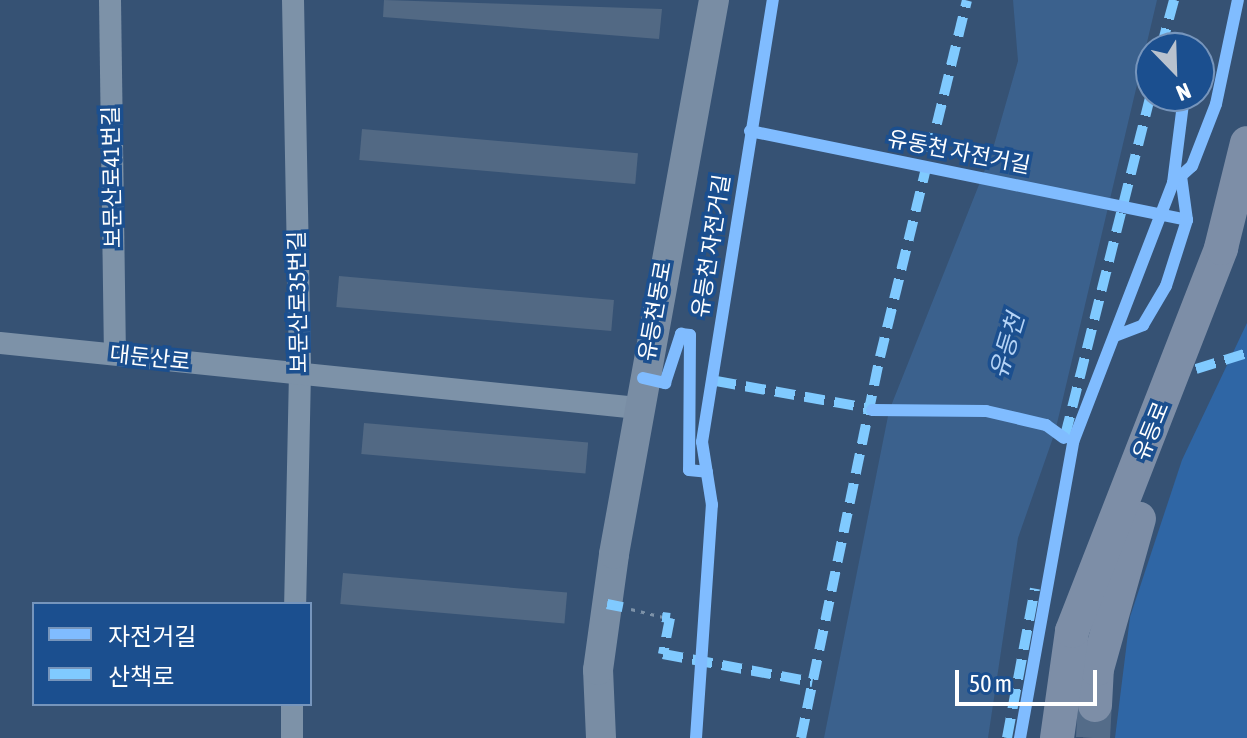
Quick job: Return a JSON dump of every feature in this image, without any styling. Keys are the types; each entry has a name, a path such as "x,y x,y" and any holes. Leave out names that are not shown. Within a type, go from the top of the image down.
{"main road":[{"name":"유등천동로","path":"601,738 598,670 638,408 714,0"},
{"name":"유등로","path":"1058,729 1072,631 1216,262 1247,143"},
{"name":"유등로","path":"1095,705 1097,669 1133,538 1247,241"}],"street":[{"name":"보문산로41번길","path":"110,0 115,354"},
{"name":"보문산로35번길","path":"293,0 300,372 295,602"},
{"name":"대둔산로","path":"0,343 638,408"},
{"name":"유등천동로","path":"585,738 598,670"},
{"path":"292,706 292,738"}],"path":[{"path":"623,607 662,617"}],"shaded area":[{"path":"1247,323 1247,738 1115,738 1130,617 1182,460"}],"water":[{"name":"유등천","path":"1013,0 1157,0 1149,32 1135,32 1135,93 1055,432 1018,538 988,738 824,738 889,411 992,152 1018,61"}],"building":[{"path":"384,0 662,9 659,39 383,17"},
{"path":"362,129 638,153 635,184 359,160"},
{"path":"339,276 614,300 611,331 336,307"},
{"path":"364,423 588,443 585,473 361,454"},
{"path":"343,573 567,593 564,623 340,604"}],"tunnel":[{"path":"1093,738 1095,705"}],"marked path":[{"path":"801,738 880,357 967,0"},
{"path":"1165,32 1174,0"},
{"path":"1065,436 1146,112"},
{"path":"1196,369 1247,353"},
{"path":"716,381 878,410"},
{"path":"1007,738 1035,589"},
{"path":"607,604 623,607"},
{"path":"662,617 670,618 663,654 812,682"}],"cycle path":[{"name":"유등천 자전거길","path":"696,738 712,505 702,442 773,0"},
{"path":"1173,183 1192,166 1216,104 1238,0"},
{"path":"1020,738 1073,442 1173,183 1182,112"},
{"name":"유동천 자전거길","path":"750,131 1187,220"},
{"path":"1115,336 1143,325 1166,286 1187,220 1181,176"},
{"path":"643,378 665,383 681,334 690,335 689,470 707,472"},
{"path":"872,410 986,411 1046,425 1064,438"}]}
